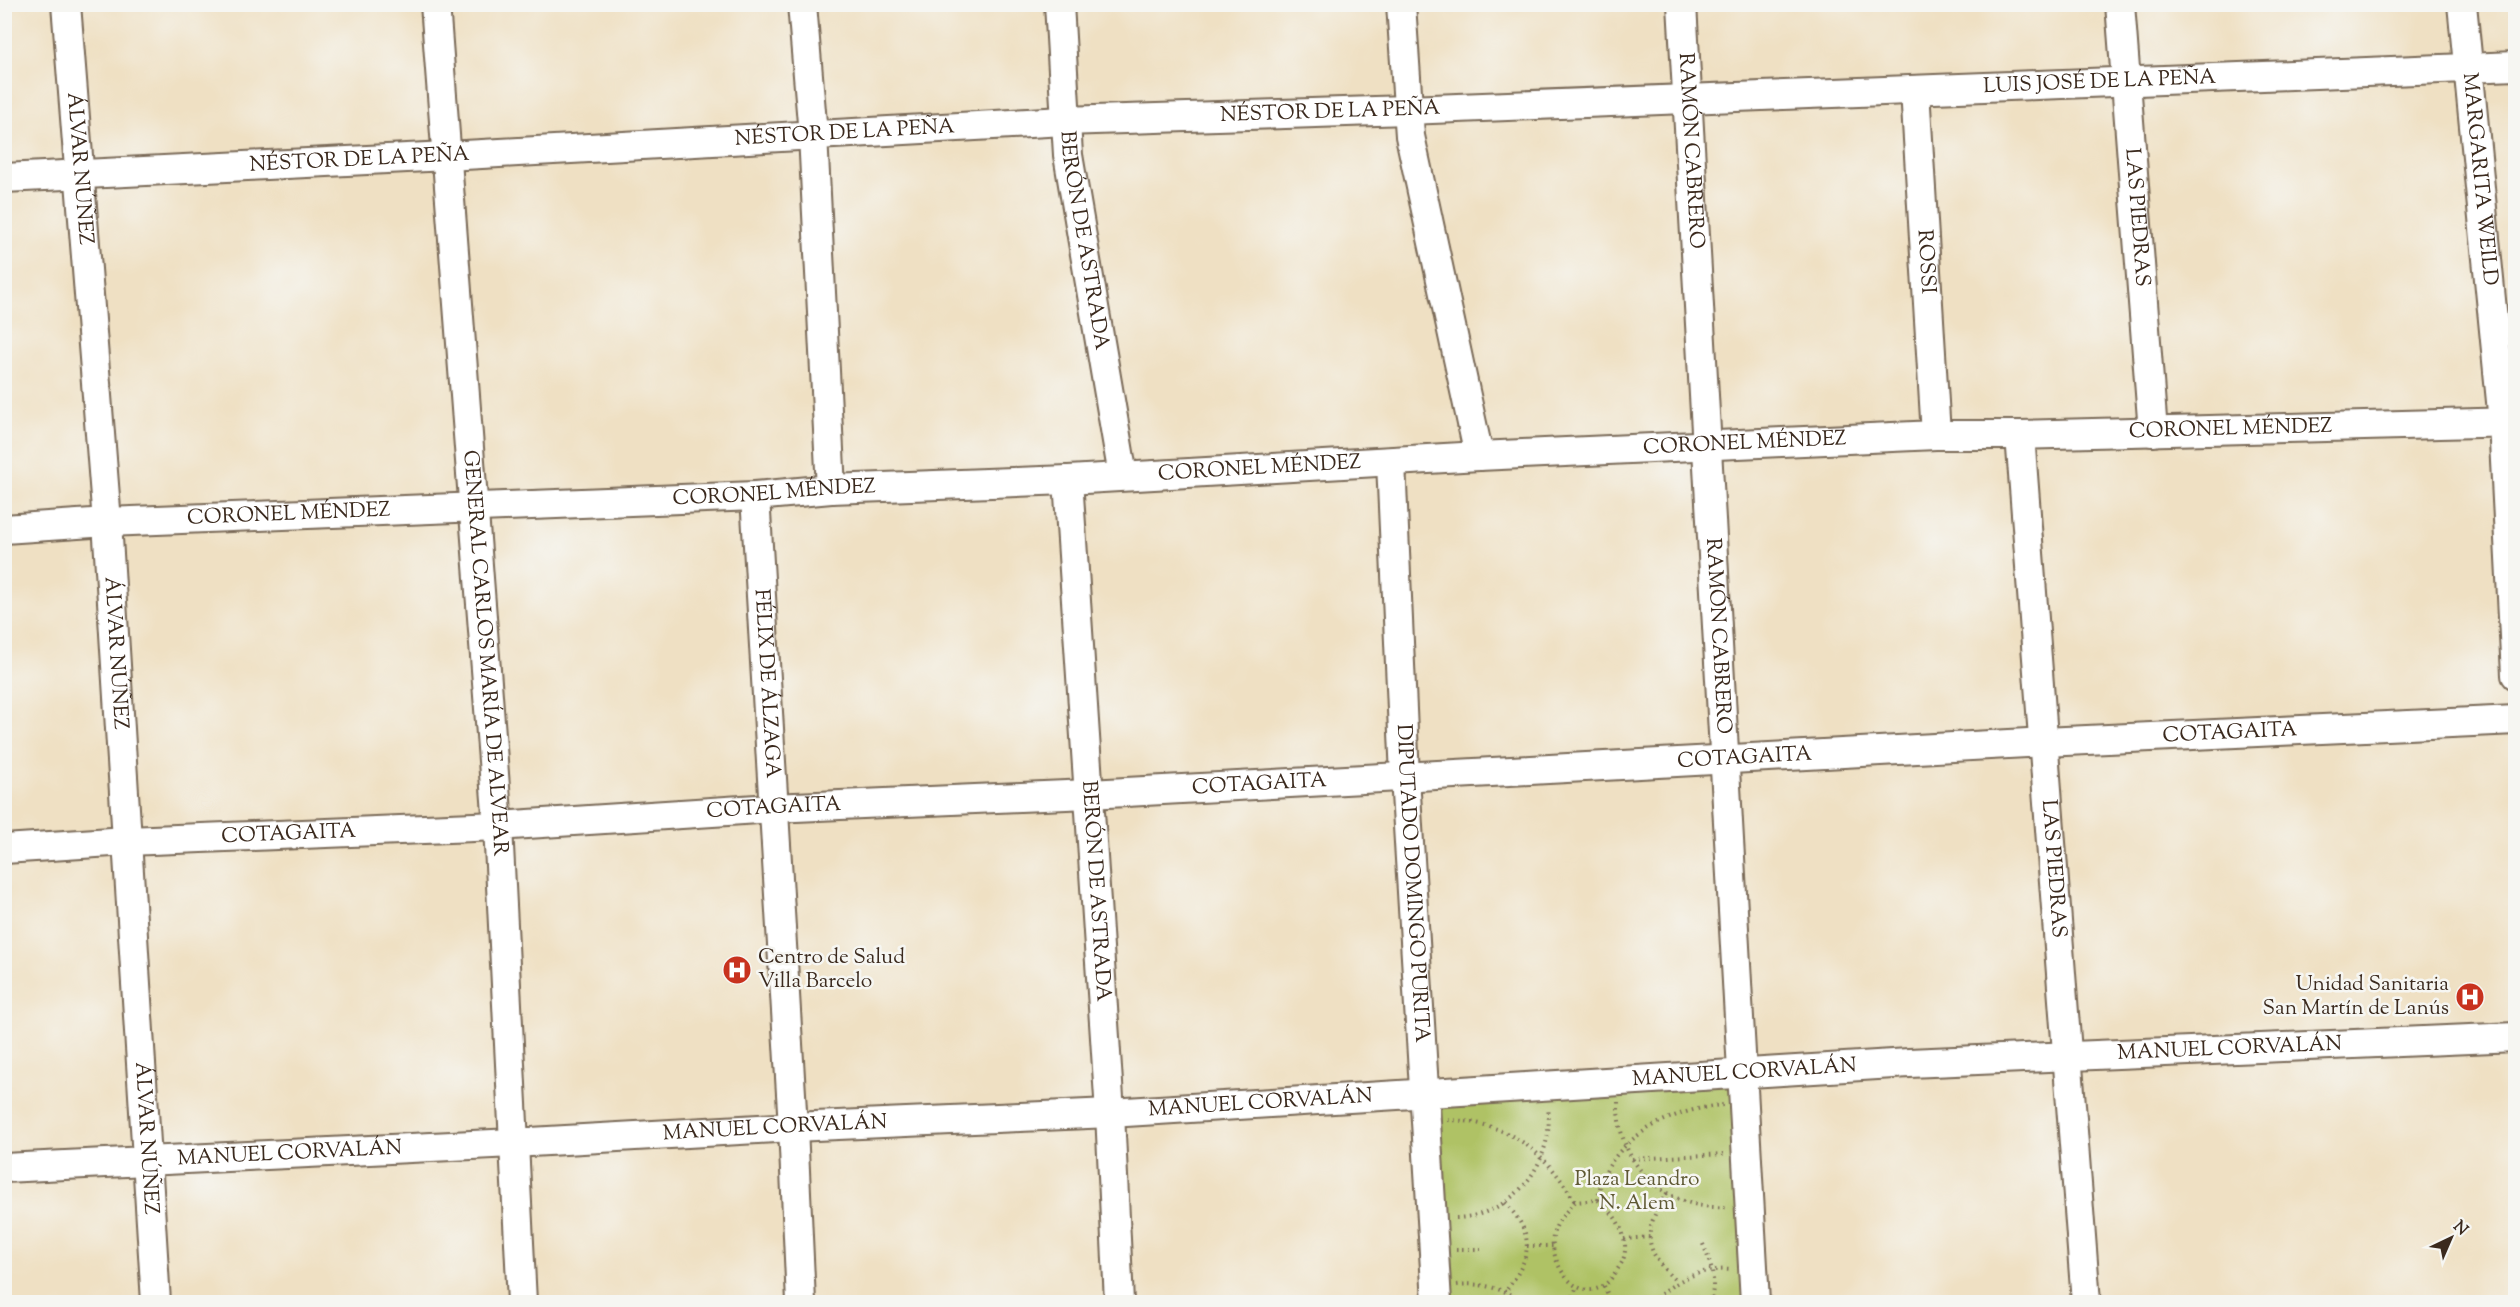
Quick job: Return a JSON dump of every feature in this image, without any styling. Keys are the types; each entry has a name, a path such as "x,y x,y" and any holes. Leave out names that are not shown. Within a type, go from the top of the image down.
{"street":[{"name":"ÁLVAR NÚÑEZ","path":"66,4 107,522 156,1302"},
{"name":"GENERAL CARLOS MARÍA DE ALVEAR","path":"435,4 498,826 522,1302"},
{"path":"802,4 813,135 831,489"},
{"name":"BERÓN DE ASTRADA","path":"1059,4 1064,122 1068,155 1123,476"},
{"path":"1401,4 1410,136 1479,456"},
{"name":"RAMÓN CABRERO","path":"1682,4 1755,1302"},
{"name":"LAS PIEDRAS","path":"2120,4 2153,432"},
{"name":"MARGARITA WEILD","path":"2463,4 2468,68 2509,422 2516,675"},
{"name":"LUIS JOSÉ DE LA PEÑA","path":"1686,98 2516,66"},
{"name":"ROSSI","path":"1915,90 1936,435"},
{"name":"NÉSTOR DE LA PEÑA","path":"4,178 1064,122 1686,98"},
{"name":"CORONEL MÉNDEZ","path":"4,529 107,522 755,496 831,489 1068,480 1479,456 1936,435 2153,432 2509,422"},
{"name":"LAS PIEDRAS","path":"2020,435 2086,1302"},
{"name":"DIPUTADO DOMINGO PURITA","path":"1391,462 1405,777 1428,1126 1436,1296"},
{"name":"BERÓN DE ASTRADA","path":"1068,480 1110,1113 1119,1302"},
{"name":"FÉLIX DE ÁLZAGA","path":"755,496 793,1126 801,1302"},
{"name":"COTAGAITA","path":"4,849 127,841 498,826 773,808 1089,794 2044,742 2516,720"},
{"name":"MANUEL CORVALÁN","path":"4,1168 513,1143 793,1126 1110,1113 1909,1064 2516,1037"}],"path":[{"path":"1621,1083 1617,1103 1618,1119 1625,1148 1645,1177 1686,1203 1701,1206 1749,1206"},
{"path":"1432,1216 1466,1218 1481,1215 1504,1203 1522,1189 1532,1176 1542,1156 1549,1131 1545,1085"},
{"path":"1598,1200 1575,1202 1559,1222 1553,1234 1554,1254 1559,1266 1576,1286 1591,1290 1604,1286 1610,1281 1623,1258 1624,1239 1613,1215 1598,1200 1599,1187 1608,1170 1625,1148 1649,1128 1667,1118 1706,1106 1745,1103"},
{"path":"1428,1126 1444,1120 1482,1123 1520,1140 1542,1156 1564,1181 1575,1202"},
{"path":"1632,1159 1746,1153"},
{"path":"1667,1193 1656,1209 1649,1228 1650,1247 1659,1265 1677,1282"},
{"path":"1504,1203 1520,1218 1527,1237 1527,1256 1519,1274 1505,1292"},
{"path":"1624,1239 1650,1238"},
{"path":"1703,1244 1713,1270 1714,1283 1710,1302"},
{"path":"1527,1246 1554,1246"},
{"path":"1652,1302 1677,1282 1691,1275 1713,1270 1754,1273"},
{"path":"1436,1296 1461,1284 1476,1284 1505,1292 1524,1302"},
{"path":"1571,1302 1576,1286"},
{"path":"1604,1286 1611,1302"}],"green space":[{"name":"Plaza Leandro N. Alem","path":"1744,1075 1755,1302 1437,1302 1425,1094"}],"place":[{"name":"Centro de Salud Villa Barcelo","path":"737,970"},
{"name":"Unidad Sanitaria San Martín de Lanús","path":"2470,997"}]}
